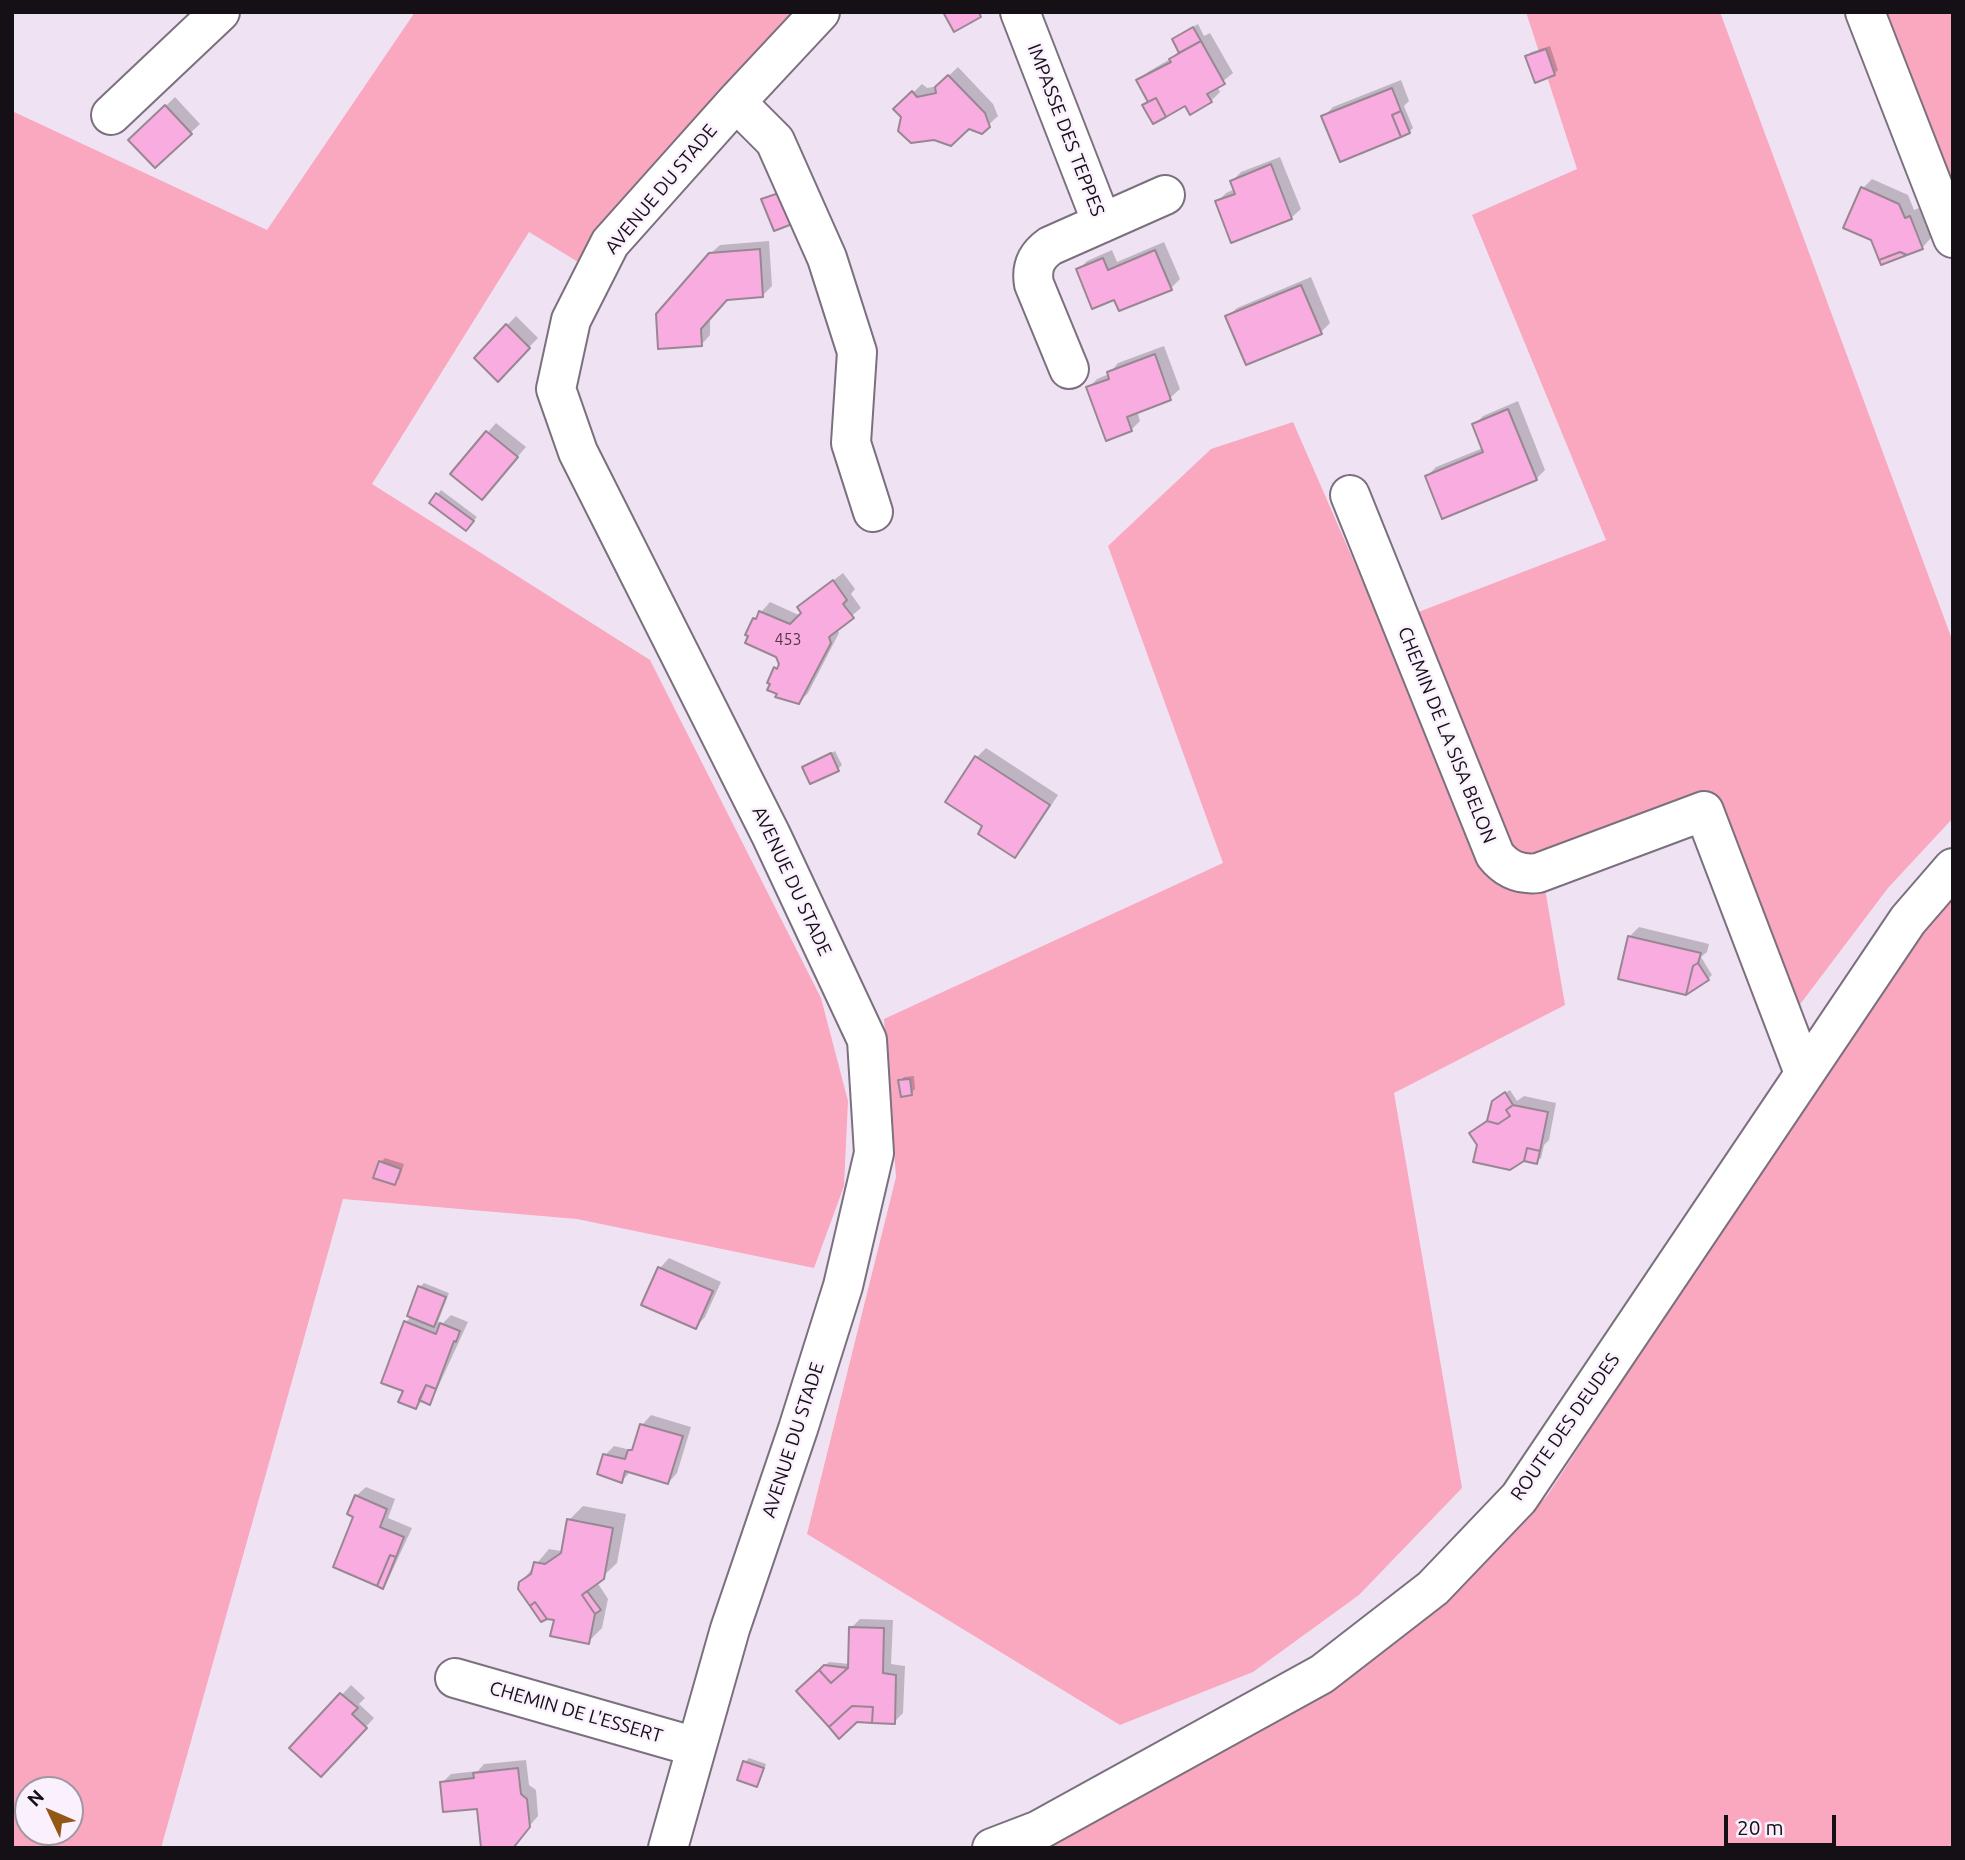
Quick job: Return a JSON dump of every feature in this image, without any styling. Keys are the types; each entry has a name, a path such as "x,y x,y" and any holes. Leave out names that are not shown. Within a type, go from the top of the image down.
{"street":[{"path":"111,115 220,12"},
{"name":"AVENUE DU STADE","path":"667,1848 730,1629 798,1430 843,1286 874,1153 867,1040 771,835 578,452 556,389 571,320 610,243 820,12"},
{"name":"IMPASSE DES TEPPES","path":"1020,12 1102,223 1049,246 1040,253 1034,264 1034,284 1069,369"},
{"path":"1865,12 1953,238"},
{"path":"736,102 775,141 831,270 857,352 851,443 873,512"},
{"path":"1102,223 1165,195"},
{"name":"CHEMIN DE LA SISA BELON","path":"1350,495 1495,855 1512,870 1525,874 1538,873 1704,811 1804,1073"},
{"name":"ROUTE DES DEUDES","path":"992,1848 1039,1829 1322,1674 1433,1588 1519,1498 1908,920 1953,868"},
{"name":"CHEMIN DE L'ESSERT","path":"455,1678 696,1747"}],"shaded area":[{"path":"415,12 799,12 578,262 529,232 372,484 650,660 821,998 848,1101 844,1186 814,1268 577,1219 343,1199 161,1848 12,1848 12,111 267,230"},
{"path":"1526,12 1720,12 1953,642 1953,818 1888,888 1795,1011 1711,816 1543,877 1565,1005 1394,1093 1462,1488 1359,1595 1253,1672 1120,1725 807,1534 896,1177 884,1019 1223,863 1108,546 1211,449 1293,422 1382,626 1606,540 1472,215 1577,169"},
{"path":"1878,12 1953,12 1953,214"},
{"path":"1953,887 1953,1848 1041,1848 1067,1837 1346,1679 1461,1588 1547,1496 1927,914"}],"building":[{"path":"943,12 979,12 981,17 954,32"},
{"path":"1193,27 1201,41 1179,53 1172,39"},
{"path":"1201,41 1225,84 1207,94 1212,102 1190,115 1185,106 1166,117 1156,98 1148,102 1136,80 1171,62 1169,59"},
{"path":"1546,49 1555,75 1535,83 1525,56"},
{"path":"948,75 985,113 990,127 982,134 969,129 951,146 934,140 911,143 898,131 901,117 893,109 912,91 917,97 936,93 935,87"},
{"path":"1392,88 1401,111 1392,115 1401,137 1340,162 1321,116"},
{"path":"1156,98 1166,117 1153,124 1142,105"},
{"path":"165,105 192,134 155,168 128,140"},
{"path":"1401,111 1410,133 1401,137 1392,115"},
{"path":"1271,164 1292,219 1231,243 1215,201 1235,194 1230,181"},
{"path":"1861,187 1899,204 1905,218 1910,216 1923,249 1907,255 1900,252 1879,260 1871,240 1843,228"},
{"path":"788,190 800,221 774,231 761,199"},
{"path":"760,249 763,297 727,300 701,329 702,346 658,349 656,314 709,253"},
{"path":"1155,250 1172,290 1119,311 1114,300 1092,309 1076,269 1103,258 1108,270"},
{"path":"1900,252 1907,255 1881,265 1879,260"},
{"path":"1301,285 1322,334 1246,365 1225,316"},
{"path":"506,324 530,348 498,382 474,358"},
{"path":"1155,354 1171,400 1127,417 1132,431 1106,441 1086,387 1109,379 1107,372"},
{"path":"1508,409 1537,480 1442,519 1425,476 1483,452 1472,424"},
{"path":"486,431 518,457 482,500 450,474"},
{"path":"436,493 474,521 466,531 429,503"},
{"path":"833,580 847,600 843,604 854,618 829,637 831,643 799,704 775,697 777,694 767,690 770,684 767,683 774,667 777,669 779,664 776,657 745,643 748,636 745,635 753,618 756,619 759,611 790,624 801,613 797,607"},
{"path":"831,753 839,771 810,784 802,767"},
{"path":"975,756 1050,805 1015,858 978,834 982,826 945,802"},
{"path":"1628,936 1701,953 1698,963 1693,966 1686,995 1618,979"},
{"path":"1698,963 1709,980 1686,995 1693,966"},
{"path":"910,1079 912,1095 901,1097 898,1080"},
{"path":"1505,1092 1513,1105 1506,1110 1510,1116 1498,1124 1487,1121 1492,1101"},
{"path":"1513,1105 1548,1112 1540,1151 1527,1148 1524,1161 1510,1170 1473,1162 1477,1145 1469,1133 1487,1121 1498,1124 1510,1116 1506,1110"},
{"path":"1527,1148 1540,1151 1537,1164 1524,1161"},
{"path":"379,1161 401,1169 395,1185 373,1178"},
{"path":"658,1267 713,1291 696,1329 641,1305"},
{"path":"418,1286 446,1297 434,1327 407,1316"},
{"path":"404,1321 436,1334 440,1323 460,1331 436,1389 426,1385 416,1409 398,1402 403,1391 381,1383"},
{"path":"426,1385 436,1389 430,1405 419,1400"},
{"path":"640,1424 683,1436 668,1484 625,1471 622,1483 597,1474 603,1454 625,1459 628,1450 632,1450"},
{"path":"355,1495 387,1509 380,1527 404,1537 396,1557 390,1555 377,1586 333,1567 353,1517 347,1514"},
{"path":"567,1519 613,1528 604,1579 582,1595 595,1614 589,1644 550,1636 554,1620 547,1619 535,1602 530,1606 518,1589 519,1582 531,1574 534,1562 545,1564 561,1553"},
{"path":"390,1555 396,1557 383,1589 377,1586"},
{"path":"587,1591 601,1610 595,1614 582,1595"},
{"path":"535,1602 547,1619 541,1622 530,1606"},
{"path":"849,1627 884,1628 883,1673 896,1675 895,1724 872,1723 873,1707 852,1706 829,1727 796,1691 819,1670 831,1683 848,1668"},
{"path":"824,1665 848,1668 831,1683 819,1670"},
{"path":"340,1693 358,1708 352,1714 367,1728 321,1777 289,1748"},
{"path":"852,1706 873,1707 872,1723 857,1722 839,1739 829,1727"},
{"path":"743,1761 764,1768 757,1787 737,1780"},
{"path":"518,1768 521,1794 527,1799 530,1827 514,1847 481,1848 477,1809 443,1812 440,1782 474,1778 473,1773"}]}
